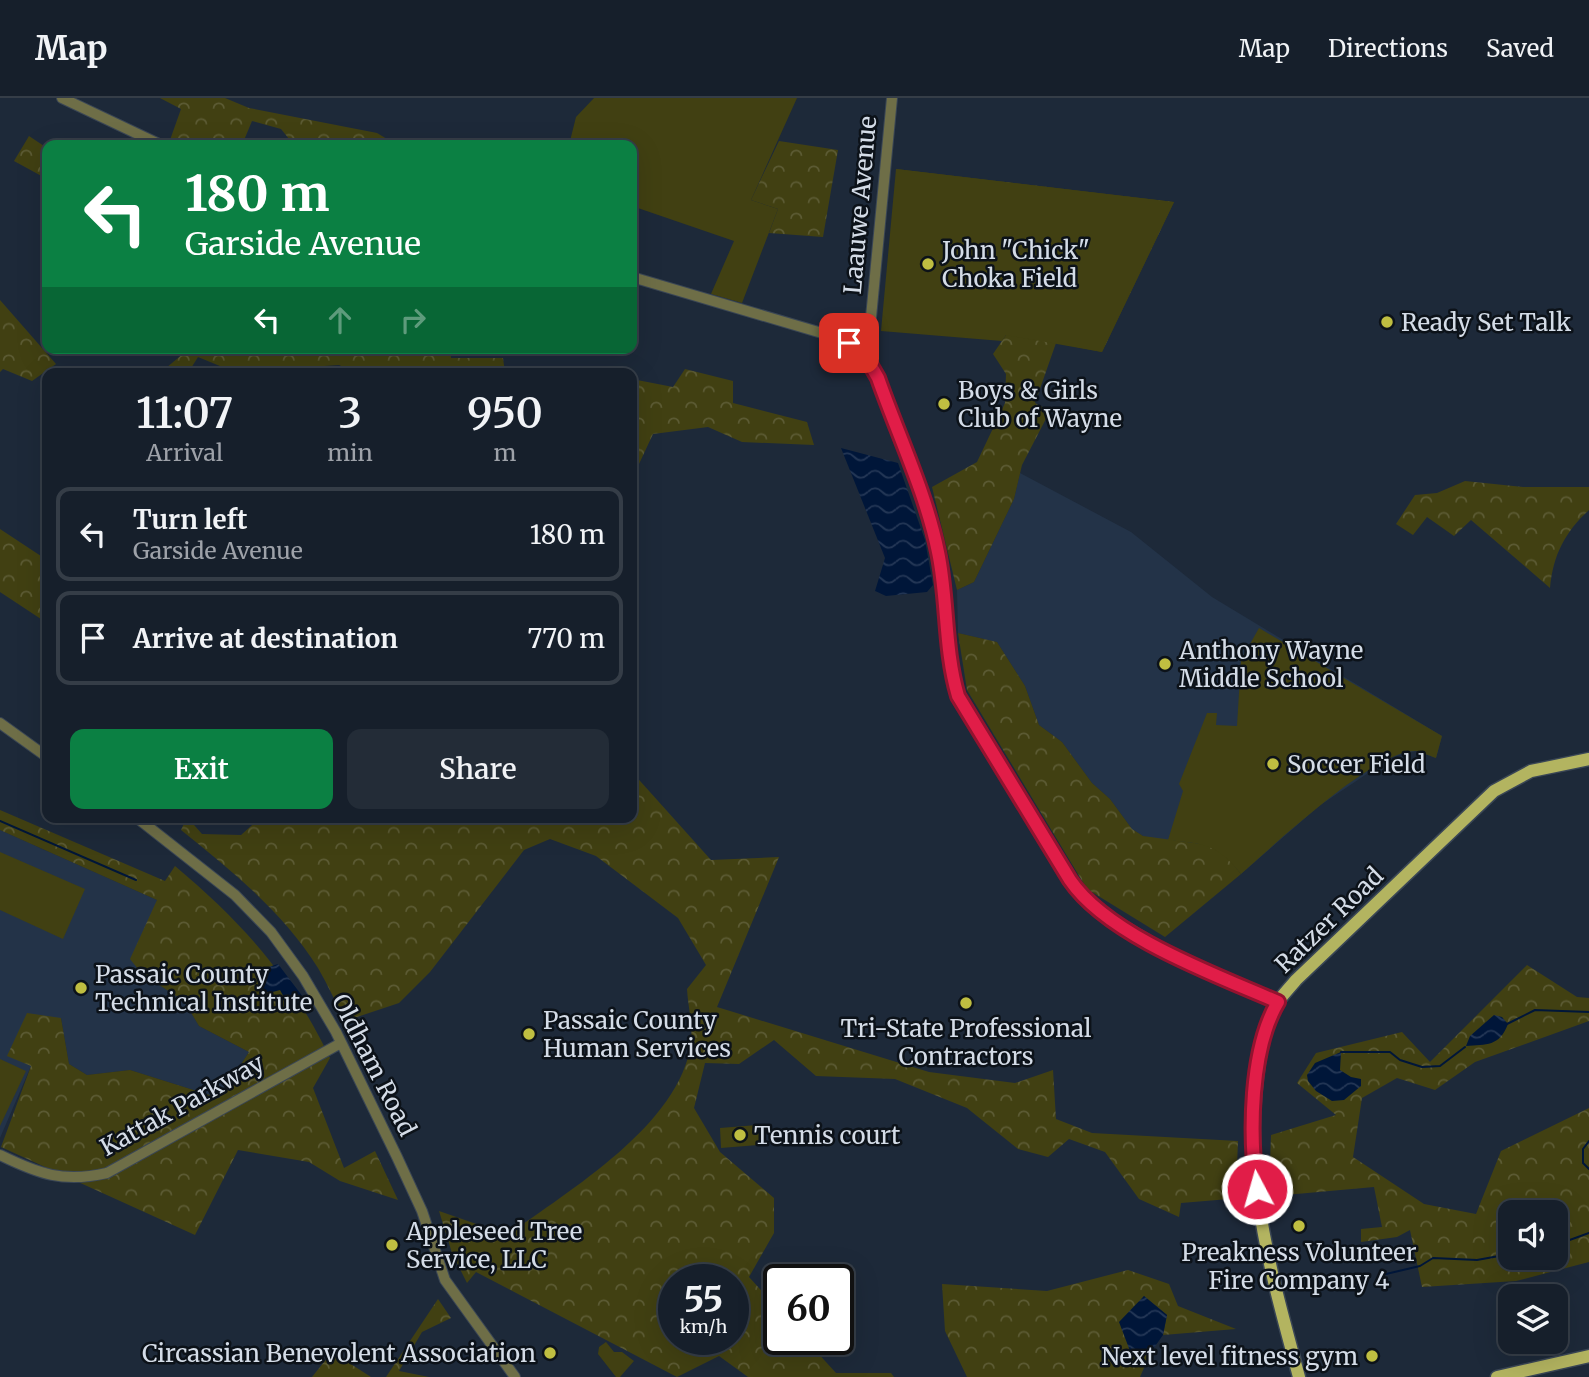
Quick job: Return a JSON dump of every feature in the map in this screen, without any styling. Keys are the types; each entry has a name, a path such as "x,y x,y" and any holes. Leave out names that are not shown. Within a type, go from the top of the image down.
{"main road":[{"name":"Ratzer Road","path":"1300,1377 1266,1256 1253,1164 1252,1131 1260,1059 1268,1021 1278,1002 1494,791 1531,771 1589,759"},
{"path":"1497,1377 1589,1356"}],"street":[{"path":"62,98 151,140"},
{"name":"Laauwe Avenue","path":"867,359 892,98"},
{"path":"637,278 832,336 849,343 867,359 878,378 935,537 950,663 958,696 1070,880 1080,894 1098,910 1152,943 1278,1002"},
{"path":"0,723 42,753"},
{"name":"Oldham Road","path":"143,823 235,895 271,933 303,976 341,1043 422,1211 445,1280 515,1377"},
{"name":"Kattak Parkway","path":"0,1155 47,1176 85,1178 107,1173 341,1043"}],"shaded area":[{"name":"Anthony Wayne Middle School","path":"1020,473 1131,532 1212,597 1442,736 1436,758 1416,751 1392,757 1319,806 1241,874 1226,855 1143,836 1132,829 1110,799 1092,783 1062,742 1039,725 1025,686 997,642 958,633 957,590 974,582 1014,499"},
{"name":"Passaic County Technical Institute","path":"0,830 157,900 142,974 184,1001 199,1026 249,1052 219,1098 130,1070 87,1075 69,1064 61,1018 31,1066 0,1138"}],"green space":[{"path":"160,98 225,98 249,108 377,133 389,140 290,140 281,129 252,121 244,140 170,140 181,109"},
{"path":"594,98 797,98 751,200 778,209 742,303 711,294 734,241 637,208 637,140 570,140 576,117"},
{"path":"29,136 42,145 42,176 14,161"},
{"path":"779,141 838,150 823,237 769,233 778,209 751,200"},
{"path":"896,169 1174,202 1102,352 1056,343 1035,403 1050,411 1022,465 1014,499 974,582 957,590 932,487 977,462 1005,403 1006,374 993,354 1006,335"},
{"path":"896,169 1174,202 1102,352 1006,335 1002,341 881,331"},
{"path":"0,300 42,348 42,354 47,354 56,364 50,368 42,368 42,374 32,381 3,369 0,372"},
{"path":"183,354 451,354 451,358 503,358 504,368 345,368 339,365 308,368 225,368 198,357 191,368 166,368"},
{"path":"685,369 733,381 733,403 807,422 814,445 742,442 708,427 653,434 637,468 637,380 673,387"},
{"path":"1465,481 1523,487 1589,487 1589,510 1573,527 1557,555 1550,588 1471,520 1454,536 1427,517 1413,535 1396,524 1415,495 1437,493"},
{"path":"0,529 42,557 42,620 0,592"},
{"path":"1259,628 1442,736 1436,758 1416,751 1398,755 1376,765 1325,801 1241,874 1225,857 1209,847 1168,840 1183,791 1179,784 1207,713 1217,713 1216,725 1237,726 1241,660"},
{"path":"958,633 997,642 1025,686 1039,725 1062,742 1092,783 1110,799 1132,829 1143,836 1209,845 1226,855 1241,874 1165,937 1087,889 967,690"},
{"path":"637,778 711,860 779,857 717,1007 929,1072 1015,1083 1053,1070 1056,1119 1092,1133 1238,1141 1237,1166 1241,1198 1181,1203 1179,1217 1139,1199 1105,1152 1069,1139 1048,1157 1018,1149 967,1108 895,1079 816,1076 774,1040 739,1064 705,1063 694,1108 720,1152 774,1198 774,1233 749,1277 763,1292 763,1355 820,1355 836,1373 891,1373 894,1377 748,1377 719,1356 677,1377 476,1272 467,1283 452,1253 439,1211 508,1235 590,1176 644,1128 666,1101 682,1073 691,1043 687,989 706,965 678,918 596,856 550,839 524,850 430,972 399,1003 345,1021 318,968 289,929 238,877 181,830 184,823 192,823 202,834 241,835 254,823 637,823"},
{"path":"0,810 165,881 175,866 244,930 299,1002 330,1058 313,1088 344,1168 375,1151 398,1200 340,1181 309,1162 238,1150 195,1235 1,1147 31,1066 7,1056 27,1013 61,1018 69,1064 87,1075 130,1070 219,1098 249,1052 199,1026 184,1001 142,974 130,959 157,900 0,830"},
{"path":"0,852 85,889 63,939 0,910"},
{"path":"1527,965 1577,997 1589,998 1589,1021 1475,1062 1435,1090 1397,1078 1362,1098 1353,1157 1424,1204 1476,1214 1501,1151 1589,1108 1589,1262 1568,1267 1568,1200 1498,1200 1498,1270 1558,1270 1516,1281 1422,1287 1410,1230 1397,1237 1361,1242 1361,1229 1382,1227 1374,1187 1274,1196 1270,1163 1271,1135 1336,1115 1297,1083 1316,1053 1402,1032 1430,1062"},
{"path":"0,1059 26,1071 0,1126"},
{"name":"Tennis court","path":"757,1125 761,1142 758,1145 721,1148 720,1128"},
{"path":"1128,1270 1169,1284 1178,1306 1236,1329 1163,1335 1167,1315 1144,1296 1137,1305 1130,1351 1151,1352 1140,1377 967,1377 945,1331 942,1284 1047,1291"},
{"path":"438,1299 451,1318 422,1332 399,1371 429,1377 386,1377"},
{"path":"606,1342 614,1352 622,1352 634,1361 620,1377 616,1377 598,1354 599,1347"},
{"path":"332,1352 371,1377 312,1377"}],"water":[{"path":"841,448 898,463 925,540 933,585 927,592 886,596 875,591 885,558"},
{"path":"278,964 303,997 296,1007 287,1003 280,990 269,993 260,988 262,969"},
{"path":"1494,1015 1502,1017 1508,1024 1501,1037 1492,1043 1466,1046 1470,1036"},
{"path":"1341,1052 1340,1070 1351,1077 1361,1079 1361,1086 1344,1100 1332,1101 1316,1091 1307,1075 1315,1063"},
{"path":"1144,1296 1167,1315 1163,1335 1151,1352 1130,1351 1119,1322"}],"waterway":[{"path":"0,821 136,880"},
{"path":"1507,1024 1535,1010 1589,1012"},
{"path":"1341,1052 1390,1052 1400,1060 1422,1067 1440,1066 1465,1047"},
{"path":"1589,1141 1583,1149 1583,1163 1589,1169"},
{"path":"1568,1241 1589,1233"},
{"path":"1386,1274 1420,1266 1433,1258 1477,1260 1498,1256"}],"place":[{"name":"John \"Chick\" Choka Field","path":"928,264"},
{"name":"Ready Set Talk","path":"1387,322"},
{"name":"Boys & Girls Club of Wayne","path":"944,404"},
{"name":"Anthony Wayne Middle School","path":"1165,664"},
{"name":"Soccer Field","path":"1273,764"},
{"name":"Passaic County Technical Institute","path":"81,988"},
{"name":"Tri-State Professional Contractors","path":"966,1003"},
{"name":"Passaic County Human Services","path":"529,1034"},
{"name":"Tennis court","path":"740,1135"},
{"name":"Preakness Volunteer Fire Company 4","path":"1299,1226"},
{"name":"Appleseed Tree Service, LLC","path":"392,1245"},
{"name":"Circassian Benevolent Association","path":"550,1353"},
{"name":"Next level fitness gym","path":"1372,1356"}],"route":[{"path":"849,343 859,349 878,378 935,537 950,663 958,696 971,722 1006,771 1070,880 1080,894 1098,910 1152,943 1178,958 1278,1002 1272,1011 1263,1039 1257,1083 1252,1131 1257,1189"}]}
